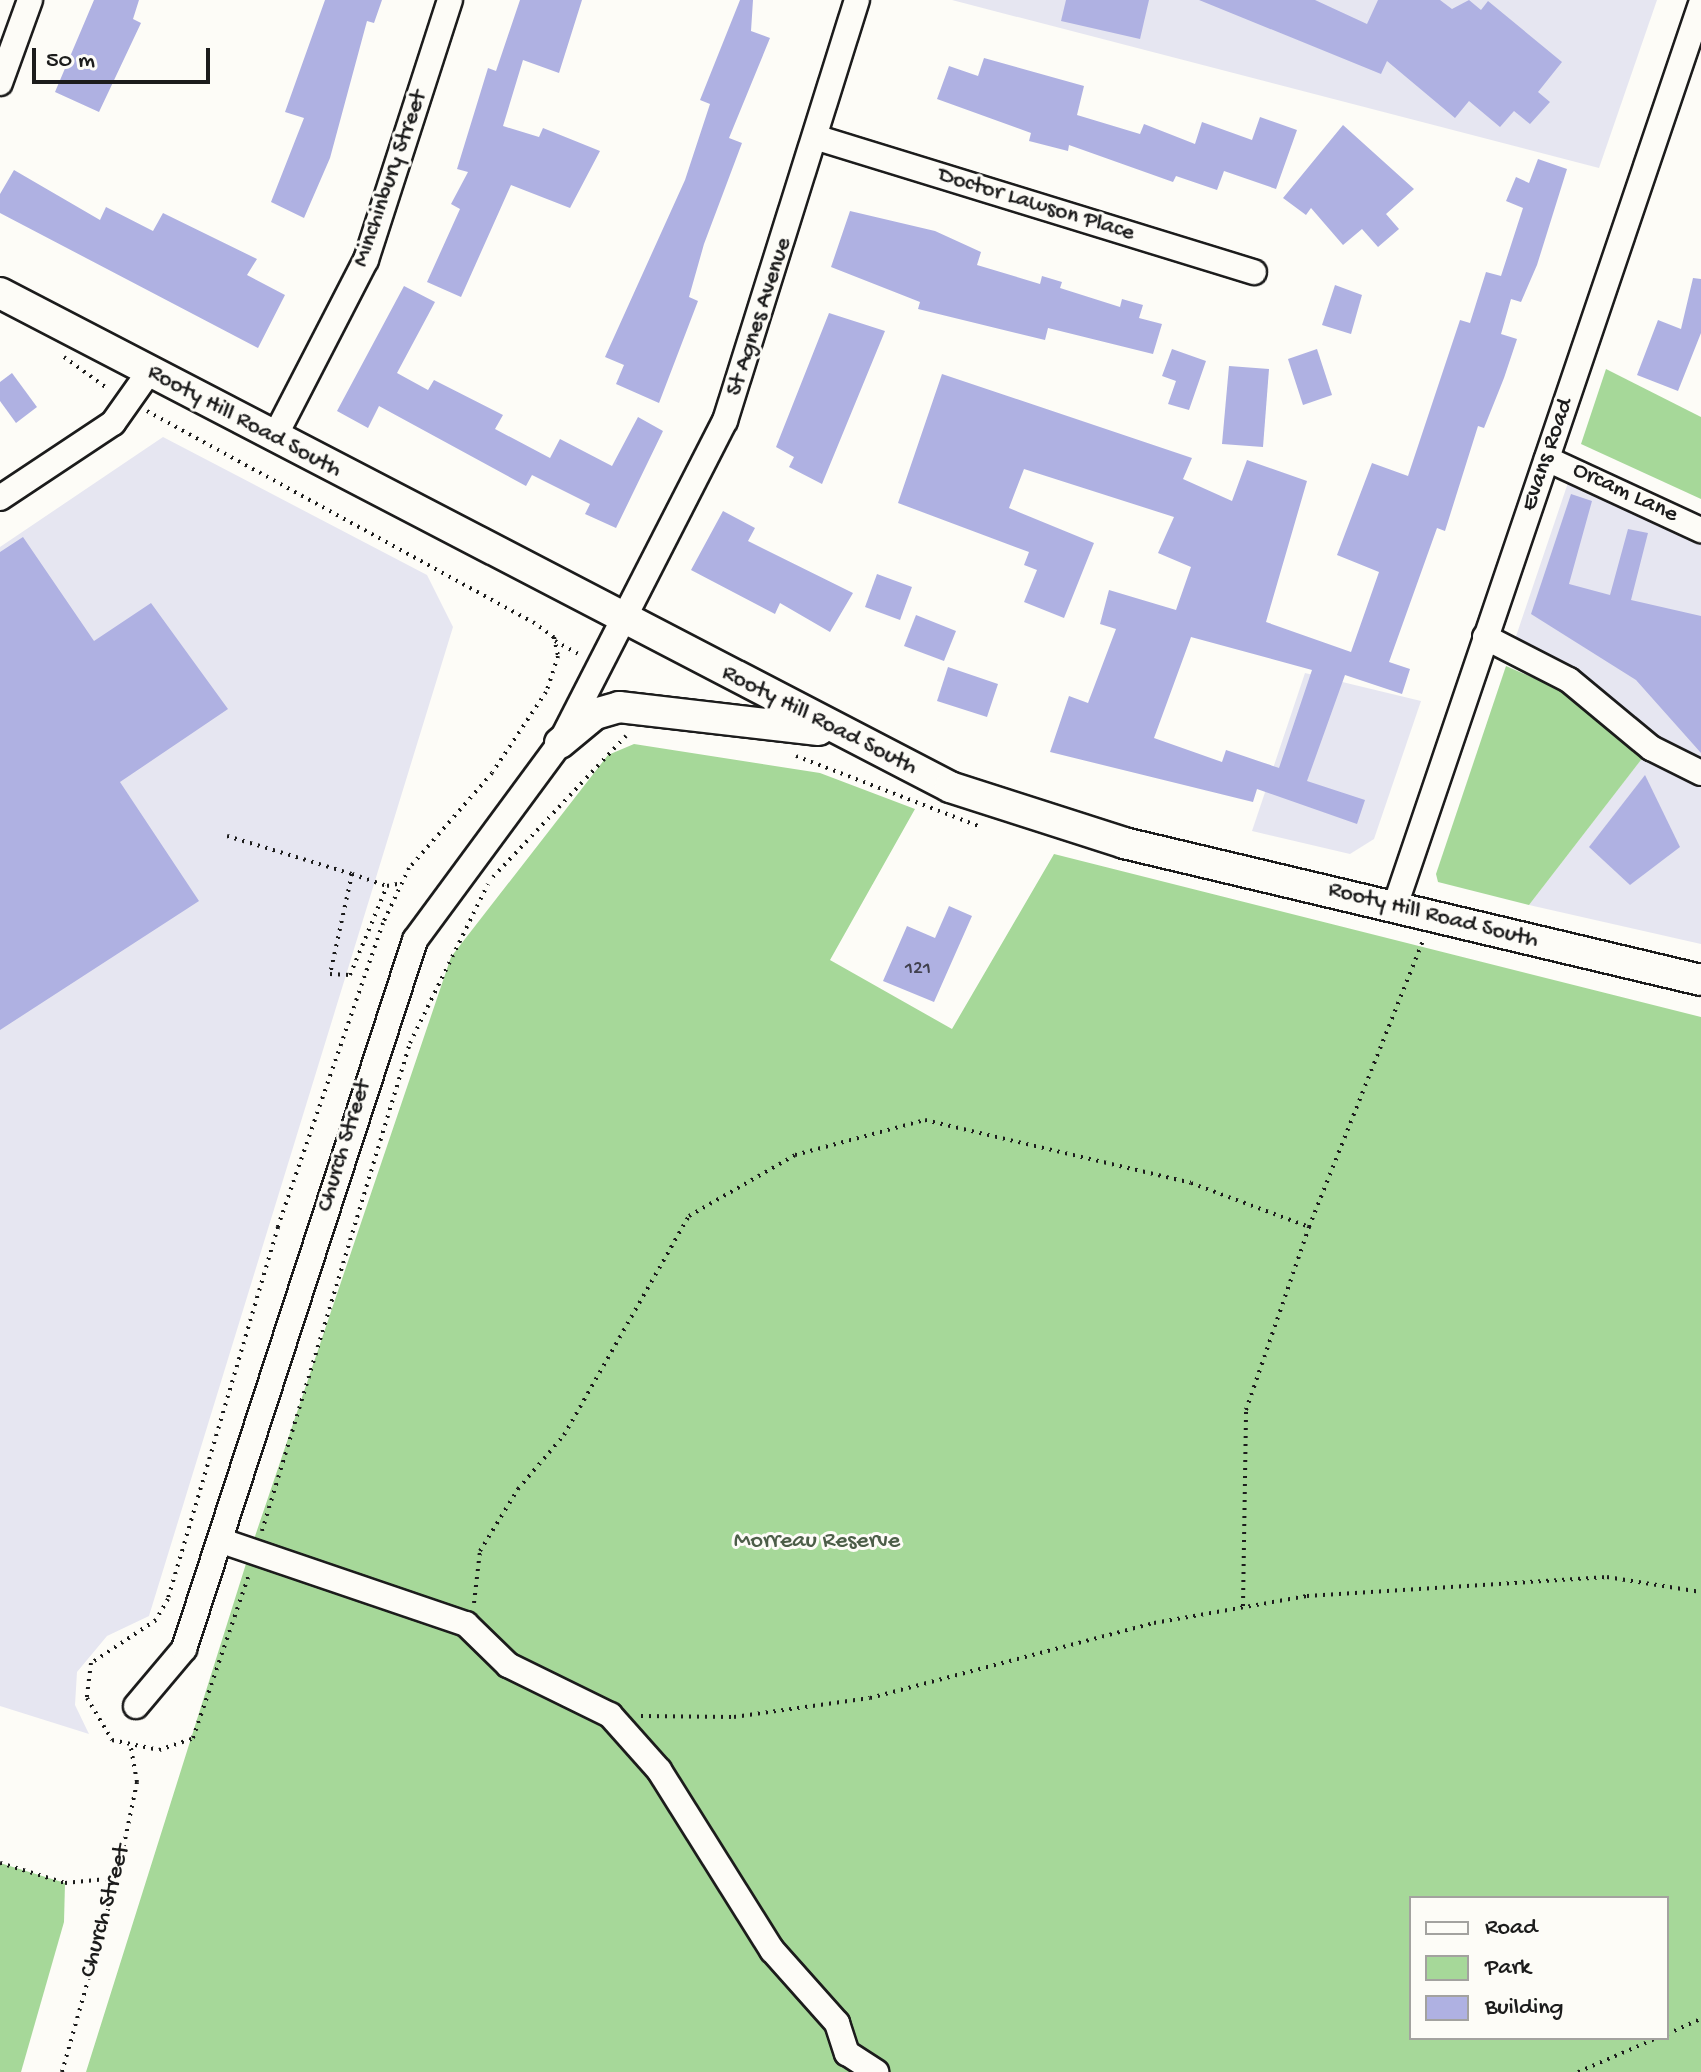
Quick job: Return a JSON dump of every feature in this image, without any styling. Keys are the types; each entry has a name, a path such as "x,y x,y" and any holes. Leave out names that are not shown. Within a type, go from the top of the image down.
{"main road":[{"name":"Rooty Hill Road South","path":"0,293 837,732 1033,819 1701,980"},
{"path":"560,743 595,714 619,707 837,732"}],"street":[{"path":"0,83 30,0"},
{"name":"Minchinbury Street","path":"274,438 366,260 450,0"},
{"name":"St Agnes Avenue","path":"624,619 725,421 818,138 857,0"},
{"name":"Evans Road","path":"1395,906 1701,4"},
{"name":"Doctor Lawson Place","path":"818,138 1254,272"},
{"path":"0,498 113,423 132,402 149,372"},
{"name":"Orcam Lane","path":"1547,459 1701,530"},
{"name":"Church Street","path":"136,1706 184,1649 222,1541 399,975 436,904 560,743 624,619"},
{"path":"1485,637 1569,680 1651,748 1701,773"},
{"path":"222,1541 466,1624 508,1665 610,1715 659,1770 772,1950 837,2023 847,2053 876,2072"}],"path":[{"path":"58,351 80,374 554,637 558,671 546,692 402,883 278,1227 168,1599 156,1620 91,1663 87,1698 112,1740 144,1750 193,1738 256,1553 410,1043 489,882 616,741 638,731"},
{"path":"789,753 982,828"},
{"path":"227,836 387,886 402,883"},
{"path":"352,874 330,974 350,975 387,886"},
{"path":"1243,1607 1246,1410 1309,1227 1424,938"},
{"path":"466,1624 479,1589 480,1551 518,1489 564,1435 689,1216 795,1155 902,1121 962,1124 1191,1183 1309,1227"},
{"path":"610,1715 734,1717 870,1698 1154,1623 1307,1596 1607,1577 1701,1592"},
{"path":"131,1748 136,1760 144,1750"},
{"name":"Church Street","path":"62,2072 117,1878 136,1760"},
{"path":"0,1863 65,1883 117,1878"},
{"path":"1669,2033 1701,2019"},
{"path":"1578,2072 1652,2040"}],"shaded area":[{"path":"952,0 1657,0 1599,168"},
{"path":"163,437 427,575 453,627 149,1616 107,1636 77,1672 75,1705 89,1734 0,1706 0,547"},
{"path":"1573,468 1701,530 1701,944 1529,905 1650,748 1511,651"},
{"path":"1305,673 1421,701 1374,839 1350,854 1252,831"}],"green space":[{"path":"1606,369 1701,417 1701,499 1581,444"},
{"path":"1506,666 1580,698 1644,756 1529,905 1438,882 1436,874"},
{"name":"Morreau Reserve","path":"634,744 820,773 915,809 830,960 952,1029 1054,854 1701,1017 1701,2072 86,2072 250,1551 451,957 608,755"},
{"path":"0,1863 65,1883 64,1922 21,2072 0,2072"}],"building":[{"path":"94,0 139,0 133,19 141,23 99,112 55,92"},
{"path":"325,0 382,0 374,23 367,21 330,158 304,218 271,202 304,118 285,112"},
{"path":"520,0 582,0 559,73 523,60 503,126 539,137 543,128 600,151 570,208 511,185 461,297 427,282 460,209 451,204 468,172 457,169 488,68 496,71"},
{"path":"740,0 753,0 751,31 770,38 729,138 742,143 704,244 689,297 698,301 659,403 616,384 624,365 605,357 685,180 710,104 700,100"},
{"path":"1066,0 1149,0 1140,39 1061,21"},
{"path":"1199,0 1315,0 1367,24 1378,0 1440,0 1452,9 1469,0 1481,10 1488,1 1562,62 1538,92 1550,102 1530,124 1514,111 1500,127 1469,101 1455,118 1387,61 1381,74"},
{"path":"984,58 1084,86 1077,115 1140,134 1144,124 1195,144 1202,122 1252,140 1260,117 1297,130 1276,189 1224,171 1217,190 1176,176 1173,182 1069,145 1068,151 1029,141 1031,133 937,99 949,66 978,76"},
{"path":"1343,125 1414,189 1386,214 1399,229 1378,247 1362,229 1343,245 1311,208 1306,215 1283,198"},
{"path":"1538,159 1567,169 1537,265 1521,302 1511,299 1501,334 1517,339 1504,378 1484,428 1478,426 1445,531 1437,528 1389,662 1410,669 1402,694 1345,675 1307,781 1365,800 1357,824 1257,789 1253,802 1050,752 1069,696 1088,703 1116,629 1100,624 1109,590 1176,610 1191,567 1158,553 1174,517 1024,469 1009,508 1094,543 1064,618 1024,602 1037,570 1024,565 1029,552 898,503 942,374 1192,458 1183,479 1232,501 1247,460 1307,481 1266,622 1351,652 1379,572 1337,555 1372,463 1408,476 1460,320 1470,323 1486,272 1501,276 1523,208 1506,201 1516,177 1529,183","holes":["1191,637 1312,670 1279,768 1226,750 1222,762 1154,738"]},
{"path":"14,170 100,220 106,207 153,231 163,213 257,259 247,275 285,295 258,348 0,213 0,194"},
{"path":"850,211 935,231 981,252 977,265 1040,284 1042,276 1062,282 1060,288 1120,307 1122,299 1143,305 1139,318 1162,324 1153,354 1048,328 1045,340 918,309 920,302 831,267"},
{"path":"1693,278 1701,279 1701,333 1678,391 1637,375 1658,320 1681,329"},
{"path":"1335,285 1362,295 1351,334 1322,325"},
{"path":"404,286 435,302 397,373 428,390 434,380 503,415 495,429 550,458 560,439 612,466 638,417 663,431 616,528 585,514 590,504 532,475 526,486 379,406 368,428 337,411"},
{"path":"829,313 885,331 822,484 789,467 794,457 776,447"},
{"path":"1172,349 1206,361 1189,410 1168,404 1176,381 1162,376"},
{"path":"1317,349 1332,395 1303,405 1288,359"},
{"path":"1229,366 1269,369 1263,447 1222,444"},
{"path":"12,373 37,407 16,423 0,401 0,382"},
{"path":"1571,494 1592,501 1569,584 1610,595 1628,529 1648,533 1631,600 1701,616 1701,753 1636,680 1531,614"},
{"path":"723,511 755,528 748,541 853,593 830,632 780,603 775,614 691,570"},
{"path":"23,537 94,641 151,603 228,709 120,782 199,901 0,1030 0,552"},
{"path":"877,574 912,587 900,620 865,607"},
{"path":"916,615 956,631 944,661 904,646"},
{"path":"948,667 998,684 987,717 937,701"},
{"path":"1645,775 1680,847 1630,885 1589,847"},
{"path":"949,906 972,916 934,1002 883,981 907,926 935,938"}]}
